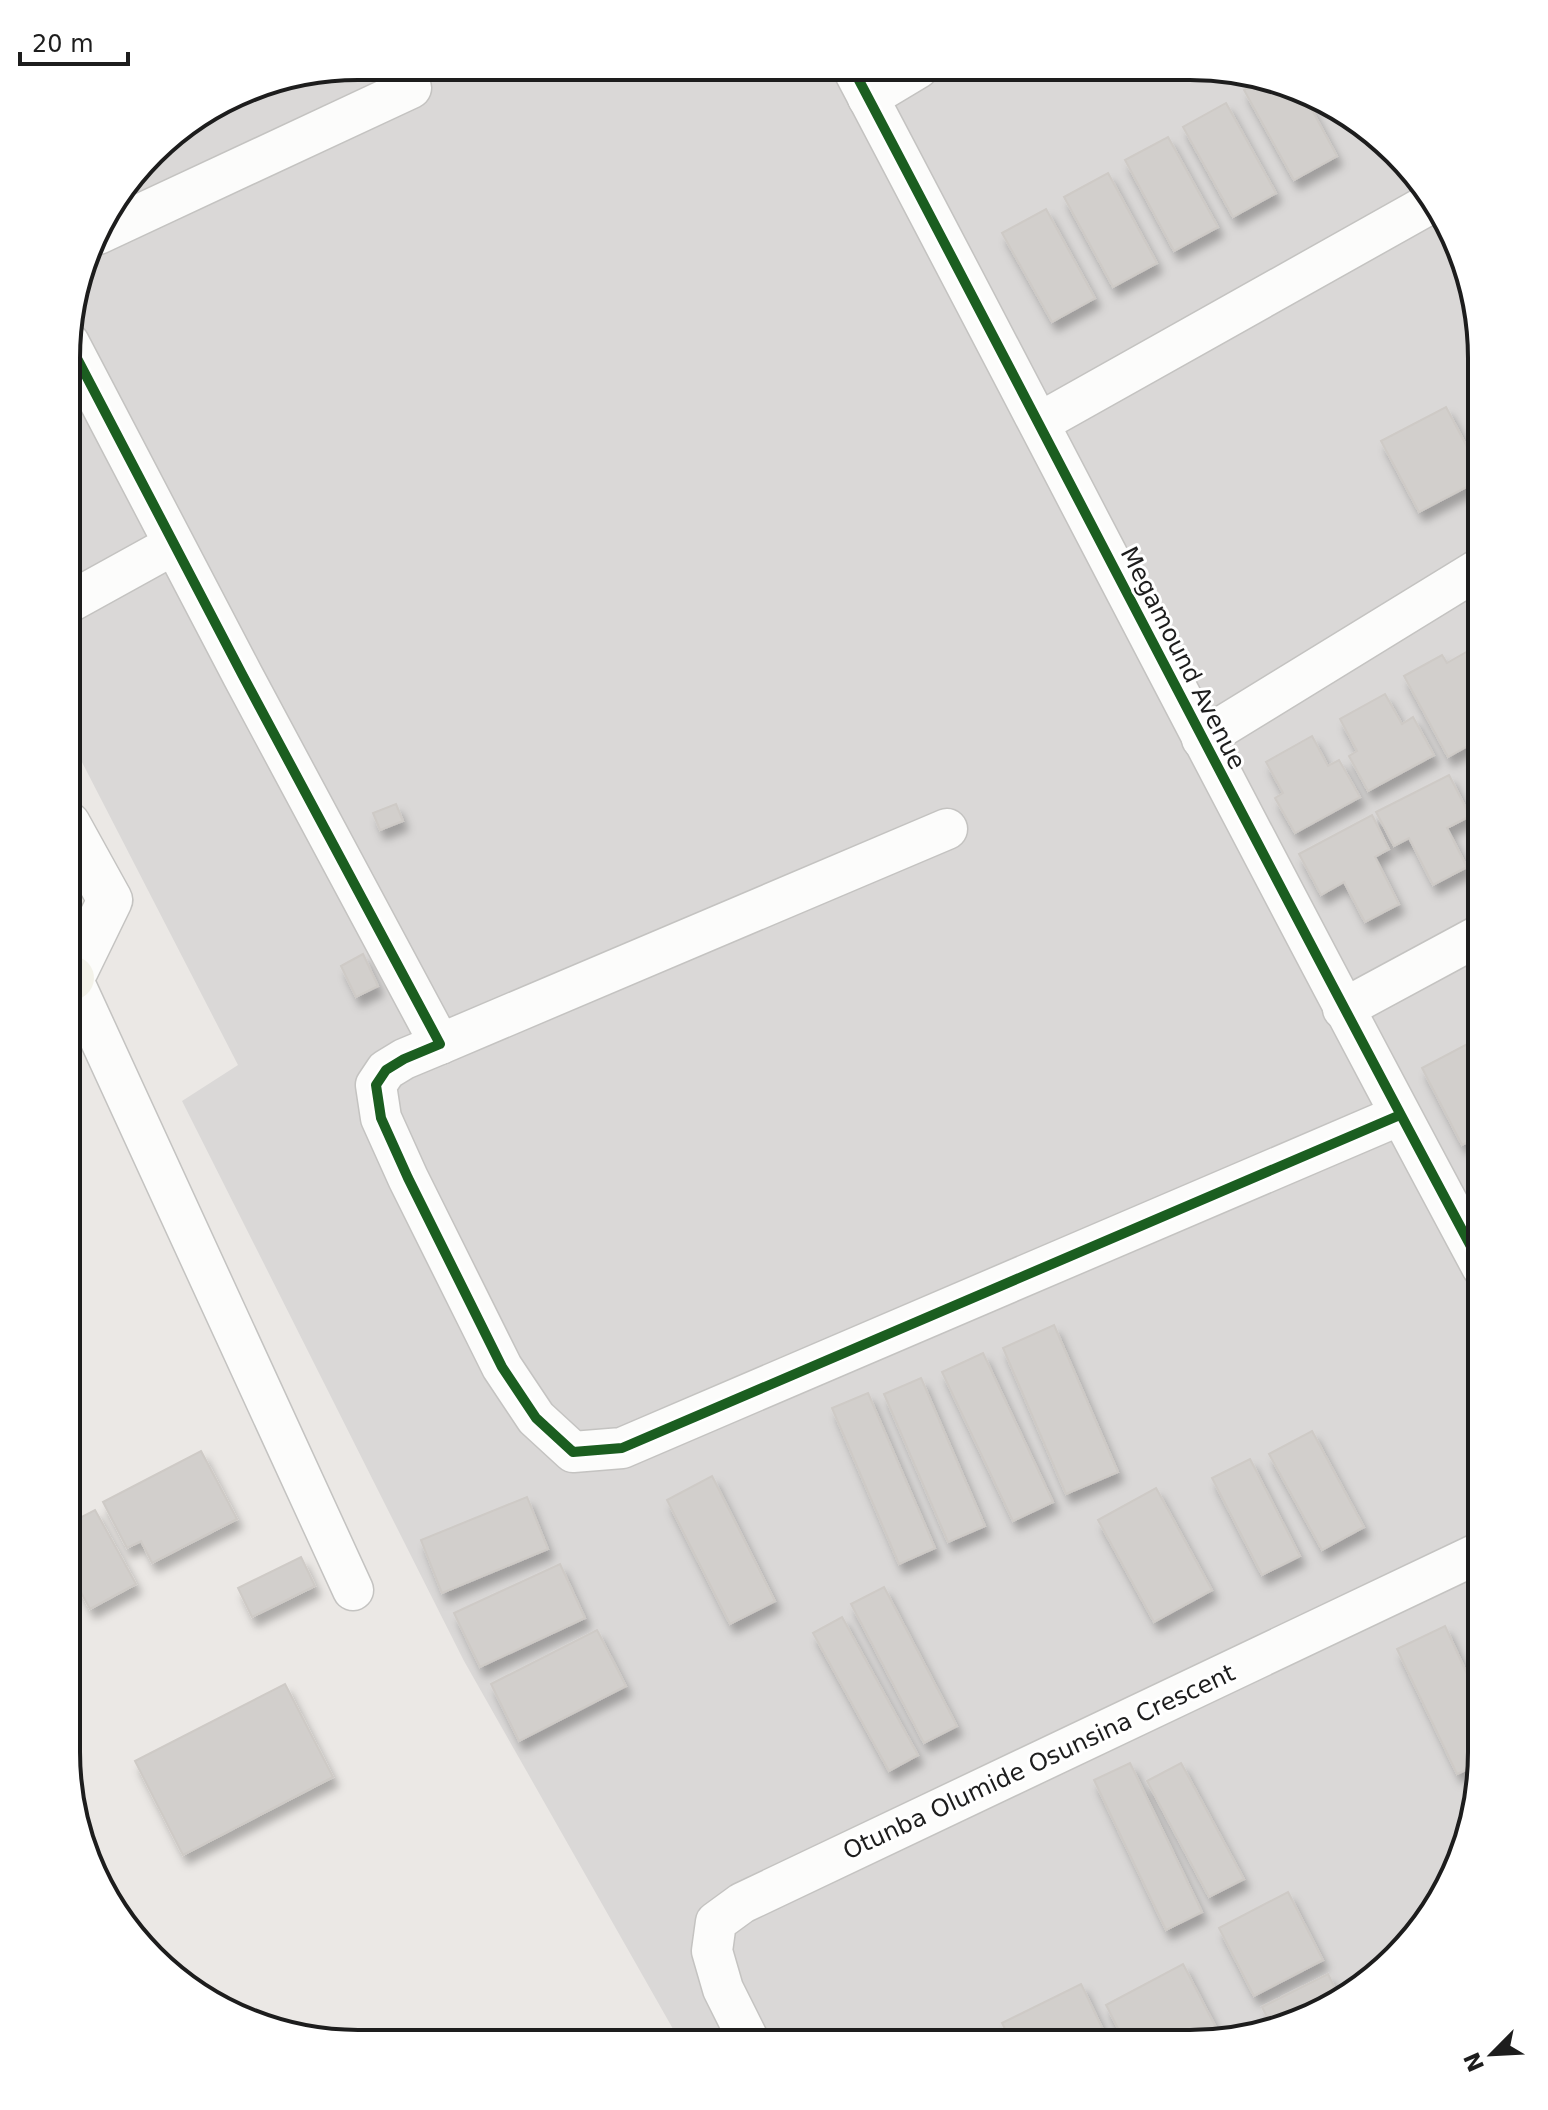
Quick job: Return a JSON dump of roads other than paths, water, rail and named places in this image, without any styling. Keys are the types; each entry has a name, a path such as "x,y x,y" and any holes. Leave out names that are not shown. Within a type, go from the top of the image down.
{"street":[{"name":"Megamound Avenue","path":"860,83 1343,1009 1467,1240"},
{"path":"113,227 411,88"},
{"path":"1039,423 1423,207"},
{"path":"80,364 440,1044"},
{"path":"80,596 173,545"},
{"path":"1202,739 1468,576"},
{"path":"947,829 404,1059 386,1070 376,1085 381,1118 502,1367 536,1418 573,1452 622,1448 1400,1115"},
{"path":"80,846 110,900 80,959"},
{"path":"1343,1009 1468,942"},
{"path":"80,1001 353,1590"},
{"name":"Otunba Olumide Osunsina Crescent","path":"744,2030 723,1989 712,1951 716,1922 742,1903 1467,1559"}]}
